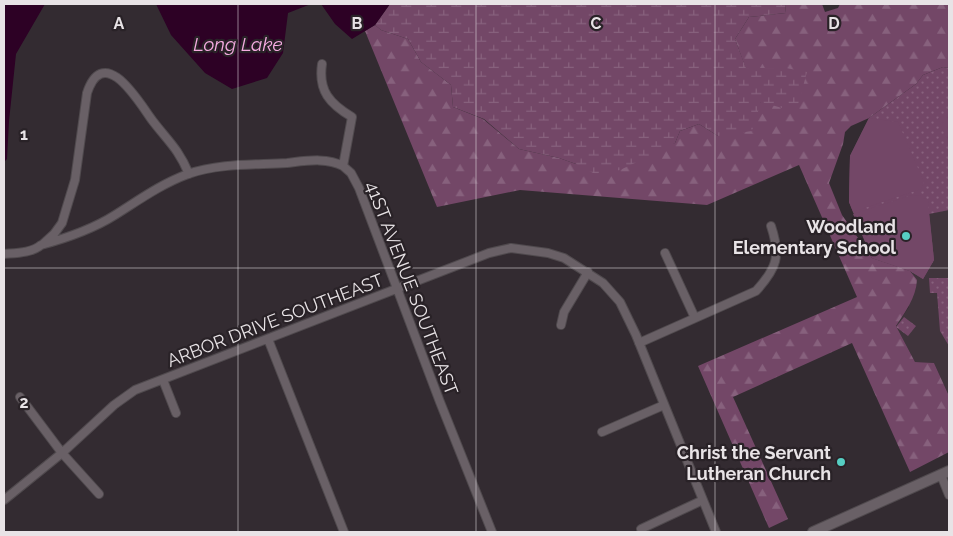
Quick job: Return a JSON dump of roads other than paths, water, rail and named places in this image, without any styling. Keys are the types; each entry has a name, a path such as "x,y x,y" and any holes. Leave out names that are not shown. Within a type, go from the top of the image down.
{"street":[{"path":"41,245 67,238 92,227 114,216 156,188 209,168 329,160 343,166 352,116 344,112 323,91 322,64"},
{"path":"4,254 25,252 38,248 54,234 62,223 75,180 87,92 91,82 104,73 114,74 129,88 153,122 182,157 189,174"},
{"name":"41ST AVENUE SOUTHEAST","path":"343,166 351,174 359,188 492,532"},
{"path":"639,343 756,291 770,275 776,257 776,242 771,226"},
{"name":"ARBOR DRIVE SOUTHEAST","path":"4,500 127,395 397,288 489,253 511,248 548,253 564,258 604,283 620,302 639,343 716,532"},
{"path":"665,253 695,318"},
{"path":"561,325 564,312 588,272"},
{"path":"268,339 344,532"},
{"path":"163,380 176,413"},
{"path":"20,397 62,452 99,494"},
{"path":"602,432 664,404"},
{"path":"813,532 945,473 949,495"},
{"path":"641,529 703,500"}],"water":[{"path":"4,4 45,4 16,54 7,159 4,162"},
{"name":"Long Lake","path":"156,4 311,4 288,13 283,53 267,78 232,89 205,73 171,35"},
{"name":"Long Lake","path":"321,4 390,4 375,25 352,39 335,24"}],"place":[{"name":"Woodland Elementary School","path":"906,236"},
{"name":"Christ the Servant Lutheran Church","path":"841,462"}]}
